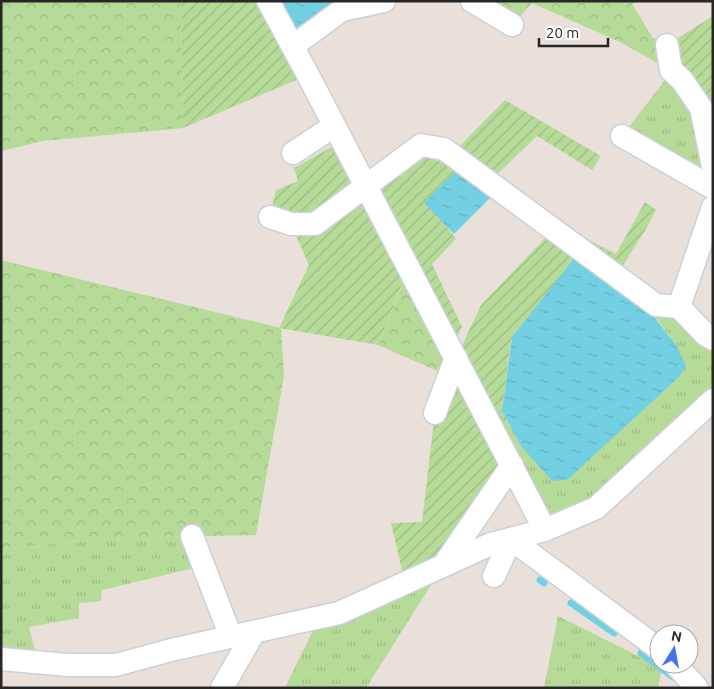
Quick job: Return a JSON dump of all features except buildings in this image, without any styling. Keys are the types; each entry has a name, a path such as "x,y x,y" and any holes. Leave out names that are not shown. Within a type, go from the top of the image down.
{"street":[{"path":"268,1 545,530"},
{"path":"293,46 342,10 385,1"},
{"path":"472,1 512,25"},
{"path":"668,45 671,70 682,80 701,108 713,166"},
{"path":"293,153 334,126"},
{"path":"622,136 713,188"},
{"path":"270,217 292,224 315,224 421,145 444,149 656,305 679,307 706,335 713,339"},
{"path":"679,307 713,207"},
{"path":"435,414 456,358"},
{"path":"1,659 68,665 116,665 231,636 339,613 491,544 545,530 596,508 713,400"},
{"path":"443,566 512,465"},
{"path":"192,536 231,636"},
{"path":"494,576 511,539"},
{"path":"511,539 649,642"},
{"path":"222,688 254,632"},
{"path":"683,674 692,685"}],"green space":[{"path":"1,1 181,1 183,128 43,141 1,151"},
{"path":"181,1 267,1 308,75 183,128"},
{"path":"491,1 636,1 632,4 652,37 667,45 672,71 622,43 532,3 512,25"},
{"path":"713,16 713,154 667,45"},
{"path":"672,71 682,80 713,188 622,136"},
{"path":"505,100 601,156 592,170 537,136 489,182 425,202 456,239 432,264 462,327 451,349 408,269 378,345 279,328 309,265 290,222 270,217 276,190 298,181 294,168 342,141 365,185 421,145 452,154"},
{"path":"645,202 656,210 616,276 579,235 616,254"},
{"path":"554,229 592,263 511,340 502,411 489,422 512,465 443,566 405,583 391,523 422,522 435,413 456,358 481,305"},
{"path":"1,260 281,328 284,376 256,535 111,538 1,549"},
{"path":"409,268 456,358 449,376 378,345"},
{"path":"657,306 713,339 713,399 595,509 545,530 489,422 502,411 521,446 676,345 653,314"},
{"path":"192,536 203,566 102,590 101,601 79,603 79,618 29,627 38,662 1,659 1,549 111,538"},
{"path":"443,566 366,688 285,688 319,618"},
{"path":"558,616 649,662 649,674 661,674 658,688 544,688"}],"water":[{"path":"282,1 340,1 300,41"},
{"path":"464,163 499,189 454,234 424,203"},
{"path":"576,256 651,313 676,345 686,365 680,376 567,480 552,481 521,446 502,411 512,337"}],"waterway":[{"path":"540,580 544,583"},
{"path":"571,603 614,633"},
{"path":"641,653 673,677"}]}
